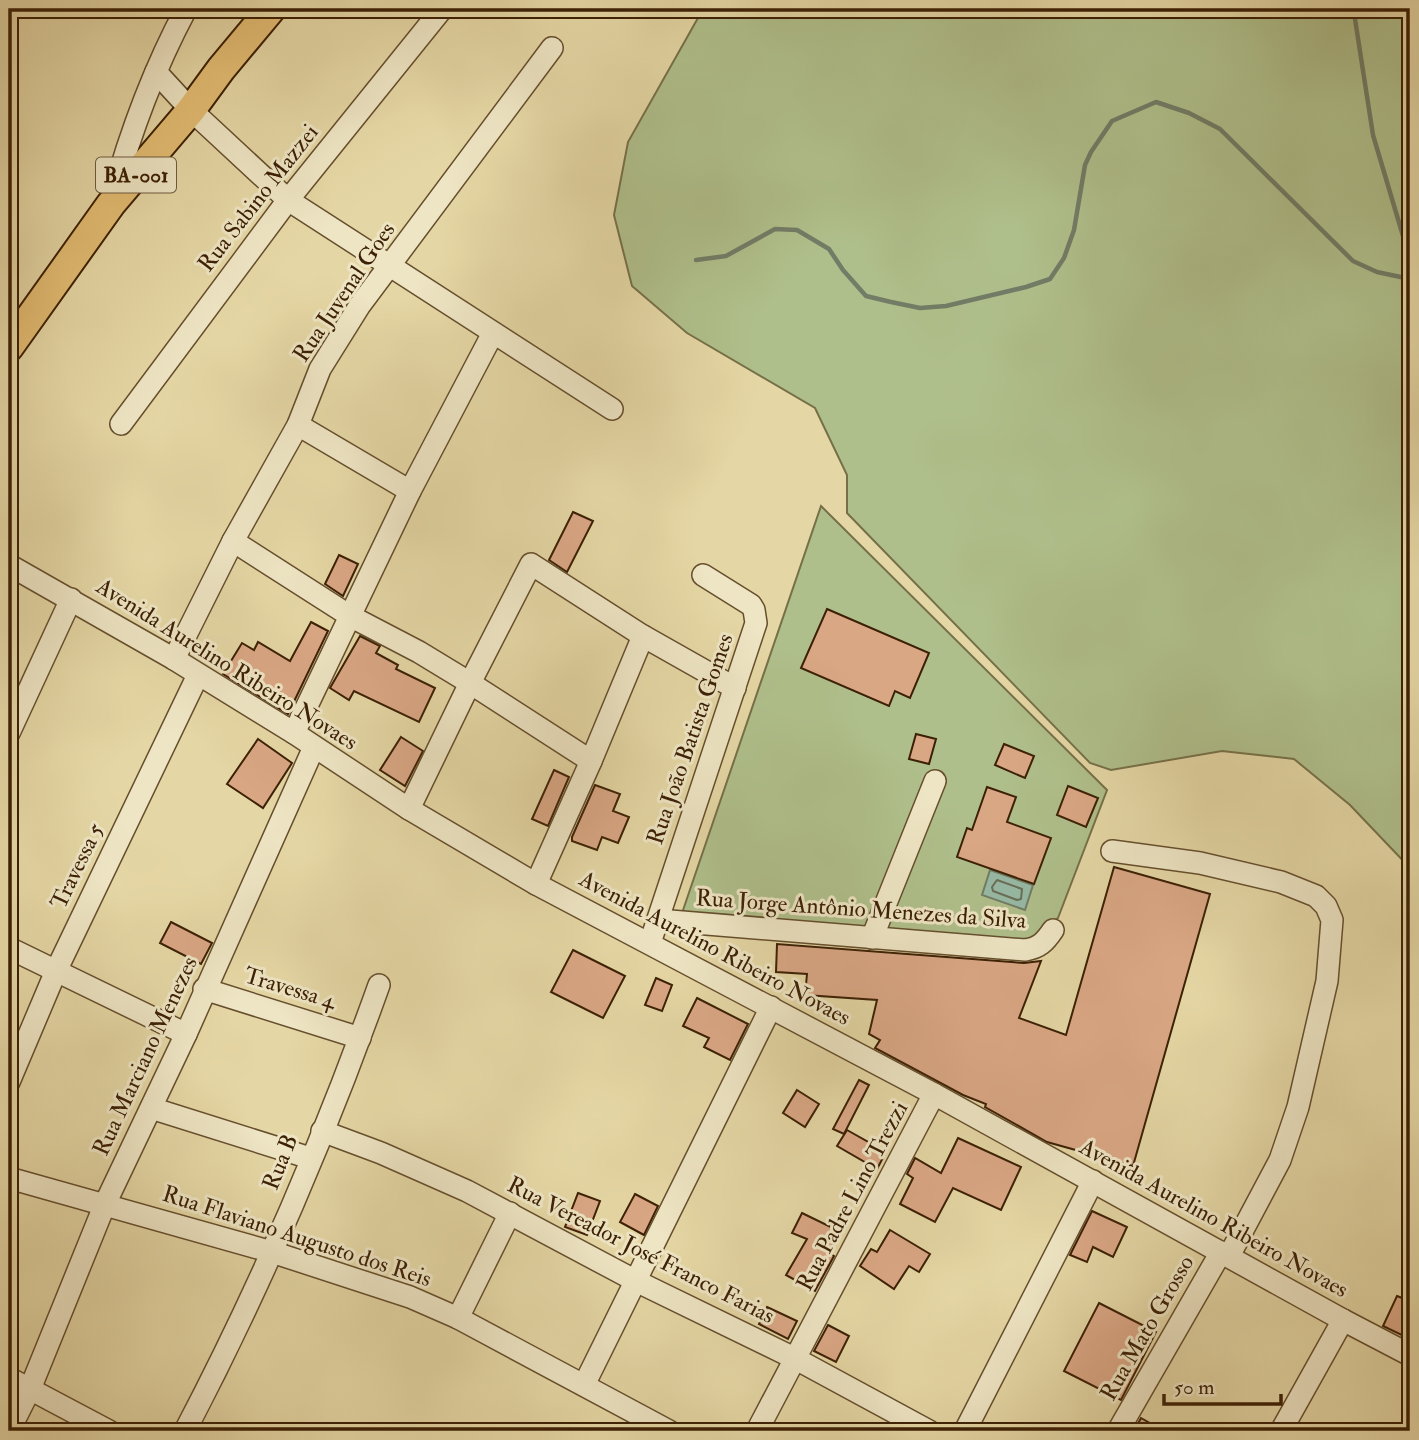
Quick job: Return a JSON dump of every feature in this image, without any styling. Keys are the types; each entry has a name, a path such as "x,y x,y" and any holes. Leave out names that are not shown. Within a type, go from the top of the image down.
{"main road":[{"name":"BA-001","path":"9,348 111,204 191,110 271,9"}],"street":[{"path":"111,204 133,131 156,72 186,9"},
{"name":"Rua Sabino Mazzei","path":"121,424 288,200 442,9"},
{"name":"Rua Juvenal Goes","path":"174,659 233,541 298,425 312,387 332,347 552,48"},
{"path":"156,72 191,110 288,200 612,409"},
{"path":"294,733 410,491 493,333"},
{"path":"298,425 410,491"},
{"path":"233,541 350,615 470,683 591,761"},
{"path":"410,809 531,564 643,636 735,688"},
{"name":"Avenida Aurelino Ribeiro Novaes","path":"9,565 174,659 410,809 536,884 934,1094 1410,1355"},
{"name":"Rua João Batista Gomes","path":"650,943 754,634 757,617 751,605 703,575"},
{"path":"9,733 71,598"},
{"path":"536,884 643,636"},
{"name":"Travessa 5","path":"9,1083 56,971 198,675"},
{"name":"Rua Marciano Menezes","path":"9,1431 30,1389 105,1204 186,1034 314,747"},
{"path":"872,938 935,781"},
{"name":"Rua Mato Grosso","path":"1112,851 1200,863 1281,882 1316,896 1326,906 1332,920 1328,981 1298,1107 1280,1160 1118,1431"},
{"name":"Rua Jorge Antônio Menezes da Silva","path":"657,920 1025,950 1035,949 1045,942 1053,930"},
{"path":"9,948 186,1034"},
{"name":"Rua B","path":"185,1431 229,1347 272,1252 379,985"},
{"name":"Travessa 4","path":"204,989 360,1038"},
{"path":"584,1385 771,1007"},
{"name":"Rua Padre Lino Trezzi","path":"757,1431 934,1094"},
{"path":"150,1108 310,1158"},
{"name":"Rua Vereador José Franco Farias","path":"322,1131 393,1158 467,1191 636,1281 796,1359 929,1431"},
{"name":"Rua Flaviano Augusto dos Reis","path":"9,1178 272,1252 410,1297 458,1318 584,1385 639,1424 669,1431"},
{"path":"965,1431 1093,1181"},
{"path":"458,1318 510,1213"},
{"path":"1281,1431 1343,1320"},
{"path":"9,1378 109,1431"}],"shaded area":[{"path":"703,9 1410,9 1410,868 1350,805 1294,759 1222,751 1111,770 1090,763 847,513 847,475 815,408 687,333 632,286 614,215 628,142"},
{"path":"821,506 1107,790 1058,918 1026,943 681,916"}],"water":[{"path":"990,870 1033,885 1025,910 982,895"}],"building":[{"path":"573,512 593,521 567,572 549,560"},
{"path":"339,555 358,564 343,596 325,584"},
{"path":"827,609 929,653 910,698 895,691 889,706 801,668"},
{"path":"311,622 328,631 288,714 223,674 242,643 254,650 258,642 290,661"},
{"path":"360,636 380,646 376,653 398,665 396,669 435,688 419,722 354,691 349,700 330,688"},
{"path":"916,734 936,739 929,764 909,759"},
{"path":"401,737 423,751 405,786 380,770"},
{"path":"258,739 292,763 263,808 227,784"},
{"path":"1004,744 1034,756 1025,778 995,765"},
{"path":"554,770 569,777 548,826 532,819"},
{"path":"595,785 620,794 613,811 629,817 618,843 602,837 597,850 572,841"},
{"path":"1068,786 1098,798 1086,827 1057,815"},
{"path":"987,787 1016,797 1007,822 1051,838 1034,884 957,857 967,828 972,830"},
{"path":"1114,867 1210,894 1133,1166 1047,1142 985,1107 986,1104 963,1095 875,1048 880,1040 869,1034 877,1000 805,995 807,974 776,972 777,944 1024,963 1041,961 1019,1018 1066,1035"},
{"path":"171,922 212,943 201,964 160,943"},
{"path":"573,950 625,976 603,1018 551,992"},
{"path":"656,978 672,985 662,1011 645,1005"},
{"path":"697,998 748,1024 730,1060 704,1047 709,1038 683,1026"},
{"path":"859,1080 869,1085 844,1134 833,1129"},
{"path":"797,1090 819,1104 805,1127 783,1113"},
{"path":"847,1130 886,1152 877,1169 837,1146"},
{"path":"958,1138 1021,1167 1001,1210 953,1188 935,1222 900,1204 913,1178 907,1174 915,1158 941,1173"},
{"path":"578,1193 600,1201 587,1235 565,1227"},
{"path":"635,1194 658,1206 644,1235 620,1222"},
{"path":"1092,1211 1127,1227 1113,1257 1093,1247 1087,1262 1070,1255"},
{"path":"802,1213 839,1231 829,1253 834,1256 815,1291 786,1275 807,1239 792,1233"},
{"path":"890,1230 930,1254 919,1272 909,1266 894,1289 860,1266 871,1249 877,1252"},
{"path":"1397,1296 1410,1301 1410,1339 1383,1326"},
{"path":"1099,1303 1156,1332 1121,1400 1064,1371"},
{"path":"767,1307 797,1321 788,1339 759,1324"},
{"path":"828,1325 849,1336 836,1362 814,1351"},
{"path":"1141,1418 1164,1431 1135,1429"}],"waterway":[{"path":"1358,9 1355,19 1373,135 1410,267"},
{"path":"696,260 726,256 775,229 797,230 829,249 866,296 920,308 946,306 1050,279 1064,258 1074,230 1085,165 1091,152 1112,121 1156,102 1189,113 1220,129 1353,261 1377,272 1410,279"}]}
